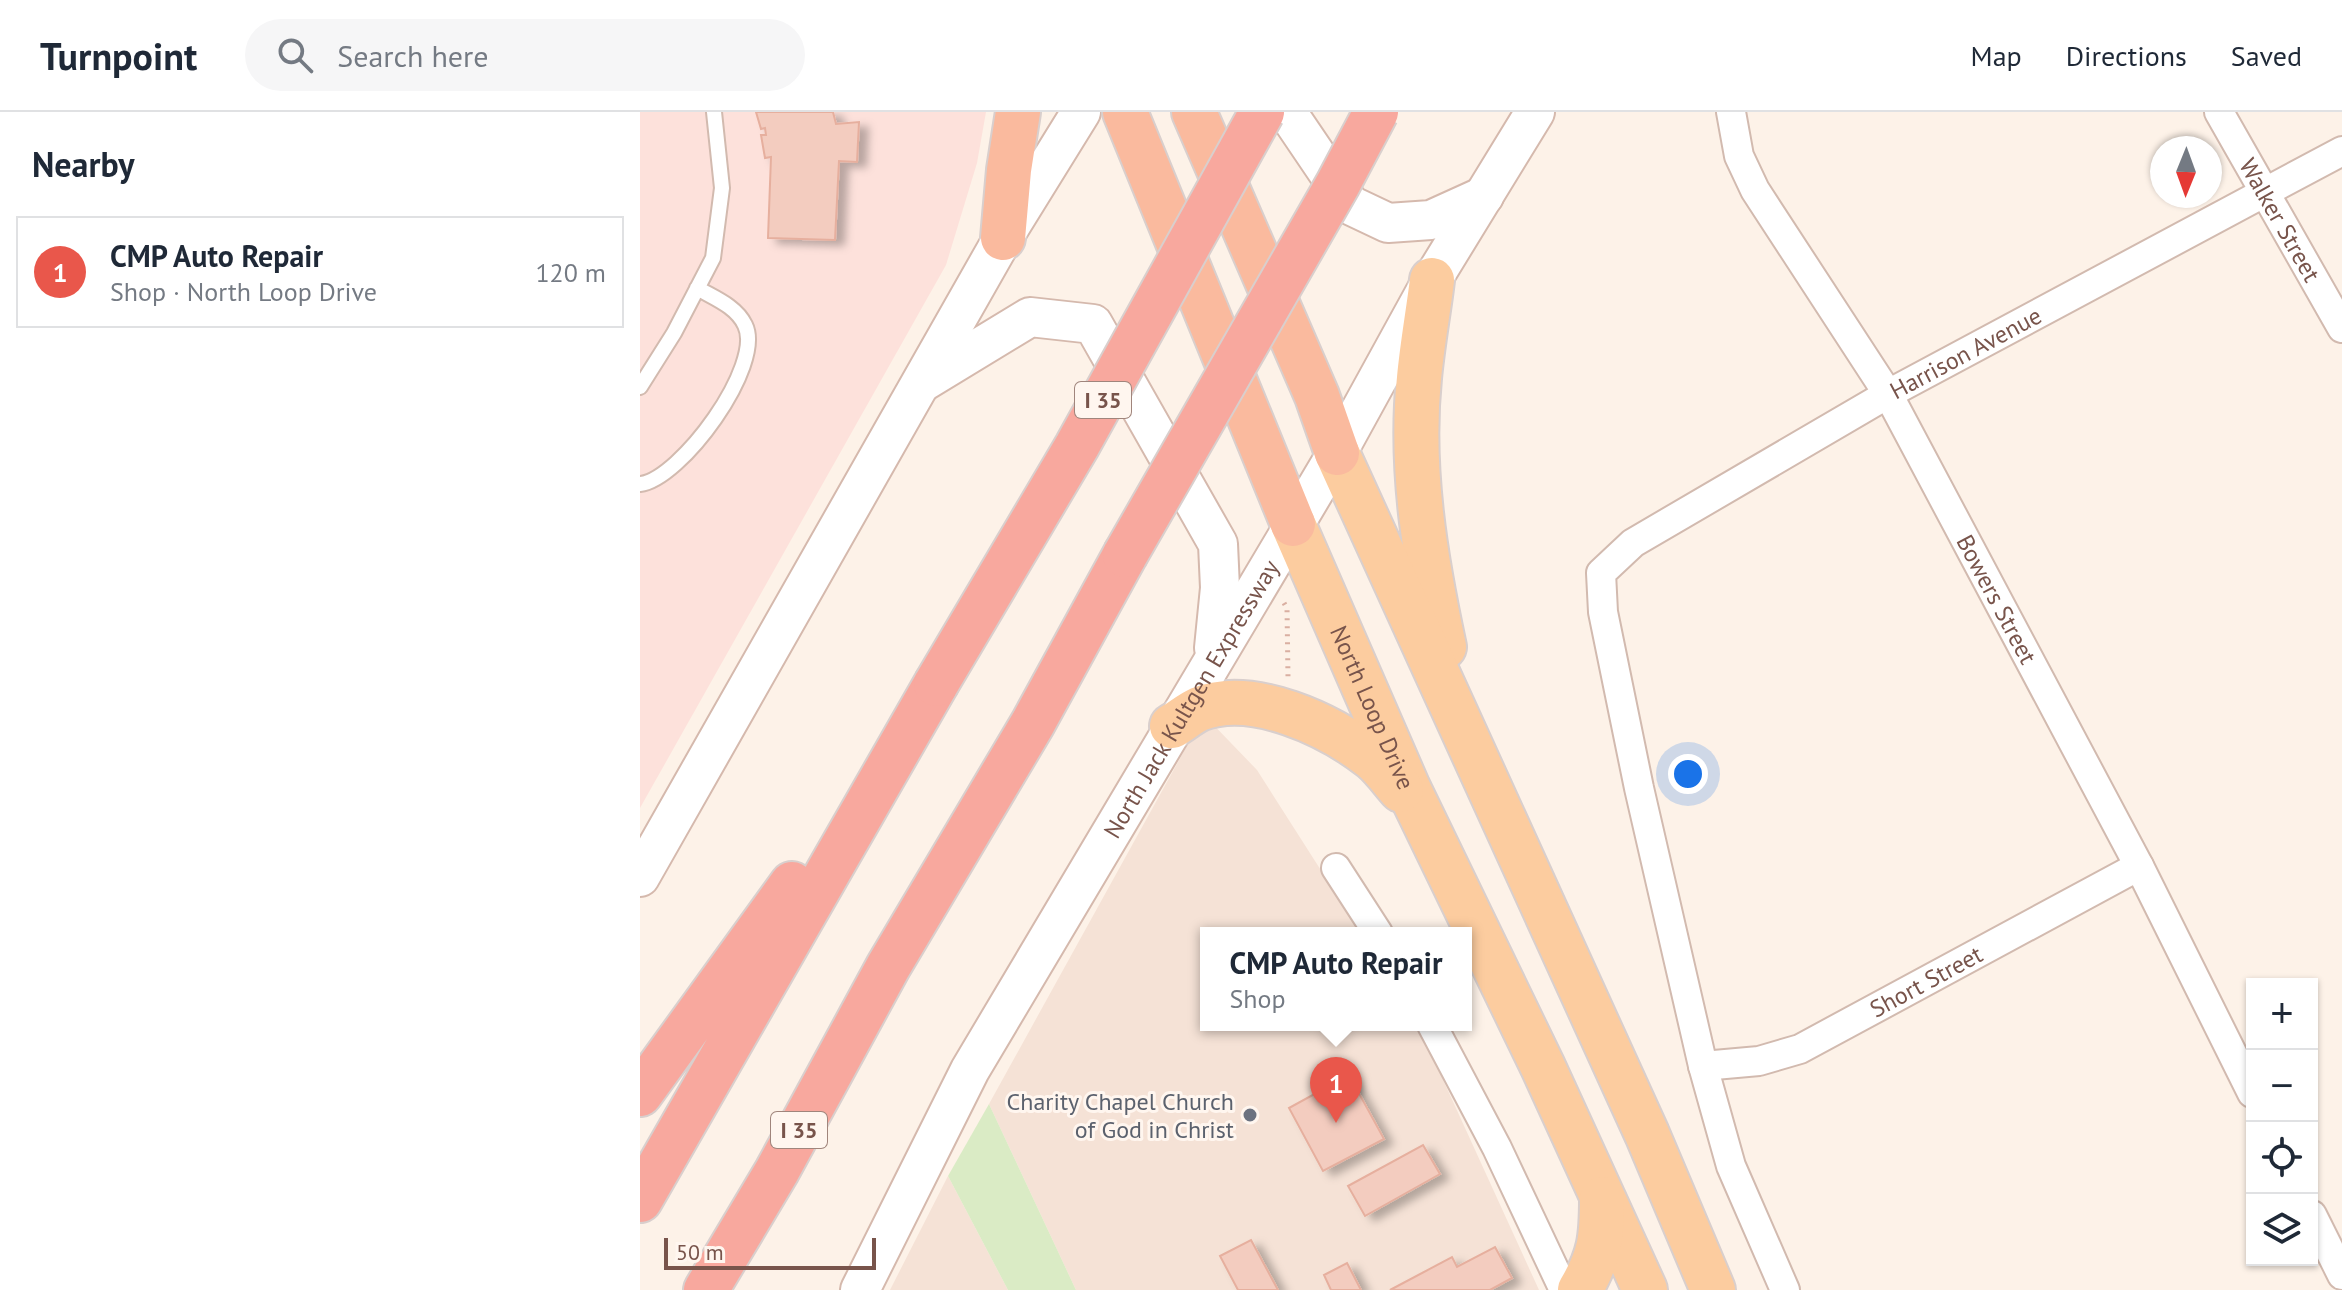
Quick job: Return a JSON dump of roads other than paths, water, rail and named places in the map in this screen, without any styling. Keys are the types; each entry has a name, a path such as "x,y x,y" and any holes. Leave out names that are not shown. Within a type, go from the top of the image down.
{"highway":[{"path":"1003,238 1018,112"},
{"name":"North Loop Drive","path":"1125,112 1293,524"},
{"path":"1194,112 1317,396 1337,453"},
{"name":"I 35","path":"640,1200 936,684 1077,446 1262,112"},
{"name":"I 35","path":"706,1290 777,1171 888,967 1033,723 1376,112"},
{"path":"640,1094 936,684"},
{"path":"723,1290 777,1171"}],"main road":[{"path":"646,860 1003,238 1081,112"},
{"path":"1287,112 1350,205 1388,223 1431,220 1484,196"},
{"name":"North Jack Kultgen Expressway","path":"860,1290 970,1070 1337,453 1432,280 1535,112"},
{"path":"1432,280 1419,380 1418,468 1423,540 1460,724"},
{"path":"921,383 1030,317 1093,324 1218,544 1220,588 1213,659"},
{"path":"1337,453 1647,1134 1713,1290"},
{"name":"North Loop Drive","path":"1293,524 1416,807 1543,1067 1645,1290"},
{"path":"1172,726 1199,709 1237,702 1267,707 1328,728 1373,760 1416,807"},
{"path":"1580,1290 1591,1271 1602,1238 1602,1196"}],"street":[{"name":"Bowers Street","path":"1731,112 1739,156 1755,190 1888,394 2139,866 2246,1081"},
{"name":"Walker Street","path":"2219,112 2342,328"},
{"name":"Harrison Avenue","path":"1703,1066 1639,788 1603,612 1601,573 1633,543 1888,394 2342,151"},
{"name":"Short Street","path":"1703,1066 1759,1061 1800,1049 2139,866"},
{"path":"1336,868 1374,927"},
{"path":"1435,1031 1497,1148 1564,1290"},
{"path":"1703,1066 1731,1166 1785,1290"},
{"path":"2318,1227 2342,1275"}],"lane":[{"path":"640,387 674,333 713,258 722,188 714,112"},
{"path":"640,484 651,483 675,464 709,428 744,369 748,349 747,327 733,309 697,288"}],"place":[{"name":"Charity Chapel Church of God in Christ","path":"1250,1115"},
{"name":"CMP Auto Repair","path":"1336,1123"}]}
